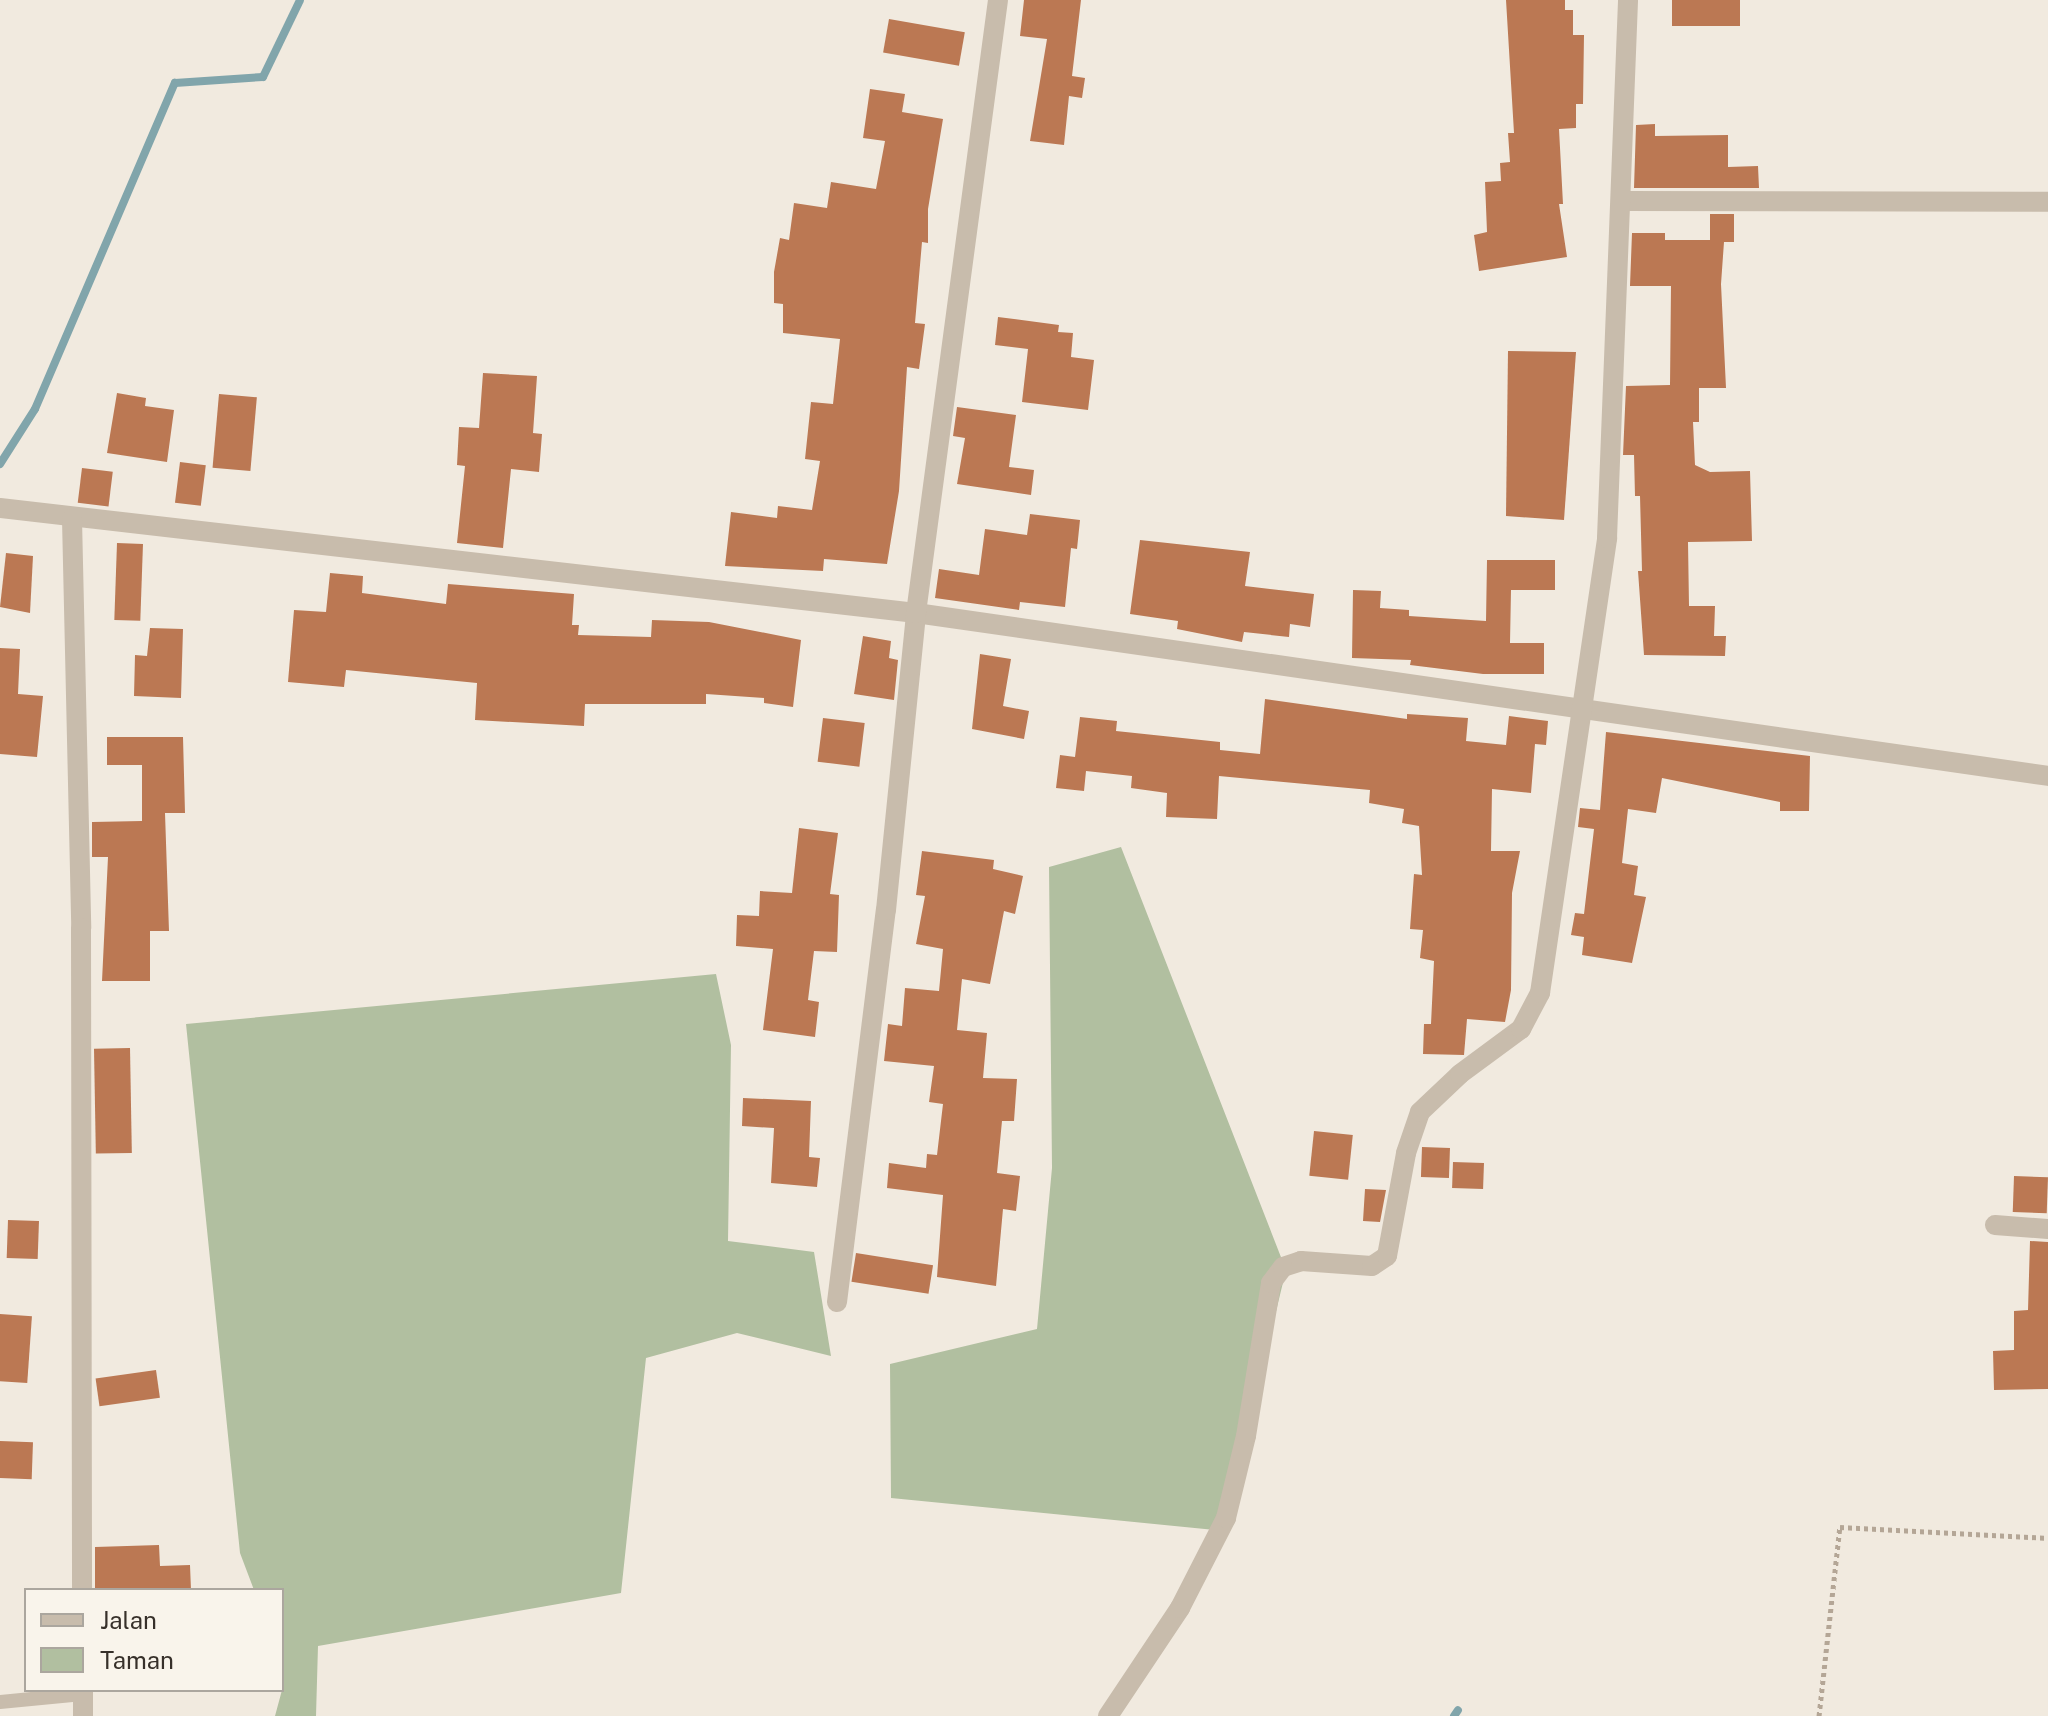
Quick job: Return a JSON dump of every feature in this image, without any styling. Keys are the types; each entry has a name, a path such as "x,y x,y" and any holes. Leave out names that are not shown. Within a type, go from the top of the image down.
{"street":[{"path":"837,1302 886,910 916,613 998,0"},
{"path":"1108,1716 1180,1608 1226,1518 1246,1436 1271,1283 1283,1267 1301,1261 1372,1266 1387,1256 1406,1153 1420,1112 1460,1074 1506,1043 1533,1011 1545,970 1607,538 1628,0"},
{"path":"1621,201 2048,202"},
{"path":"0,508 72,519 916,613 1584,713 1902,752 2048,776"},
{"path":"72,519 81,928 82,1588"},
{"path":"1995,1225 2048,1229"},
{"path":"83,1692 83,1716"}],"lane":[{"path":"0,1702 83,1692"}],"path":[{"path":"1819,1716 1840,1527 2048,1538"}],"green space":[{"path":"1121,847 1286,1270 1244,1444 1215,1530 891,1498 890,1364 1037,1329 1052,1168 1049,867"},
{"path":"716,974 731,1045 728,1241 814,1252 831,1356 737,1333 646,1358 621,1593 318,1646 316,1716 275,1716 284,1692 284,1588 253,1588 240,1553 186,1024"}],"building":[{"path":"1024,0 1081,0 1072,76 1085,78 1082,98 1069,96 1064,145 1030,141 1047,39 1020,36"},
{"path":"1506,0 1565,0 1565,10 1573,10 1573,35 1584,35 1583,104 1576,104 1576,128 1559,129 1563,204 1559,204 1567,257 1479,271 1474,235 1487,232 1485,182 1501,181 1500,163 1510,162 1508,133 1514,133"},
{"path":"1672,0 1740,0 1740,26 1672,26"},
{"path":"889,19 965,32 959,66 883,52"},
{"path":"870,89 905,94 902,112 943,119 928,209 928,243 922,242 915,323 925,324 919,369 907,367 899,491 887,564 824,559 823,571 725,566 731,512 777,518 778,506 812,510 820,461 805,459 811,402 833,404 840,339 783,333 783,304 774,303 774,272 780,238 789,240 794,203 827,208 831,182 876,189 885,141 863,138"},
{"path":"1655,124 1655,136 1728,135 1728,167 1758,166 1759,188 1634,188 1636,125"},
{"path":"1710,214 1734,214 1734,242 1724,242 1721,284 1726,388 1699,388 1699,422 1693,422 1695,465 1710,472 1750,471 1752,541 1688,542 1689,606 1715,606 1714,636 1726,636 1725,656 1644,655 1638,571 1642,571 1640,496 1635,496 1634,455 1623,455 1626,386 1670,385 1671,286 1630,286 1632,233 1665,233 1665,240 1710,240"},
{"path":"998,317 1059,325 1058,332 1073,333 1071,357 1094,360 1088,410 1022,402 1028,349 995,345"},
{"path":"1508,351 1576,352 1564,520 1506,516"},
{"path":"483,373 537,376 533,433 542,434 539,472 511,469 503,548 457,543 465,466 457,465 459,427 479,428"},
{"path":"117,393 146,398 145,406 174,410 167,462 107,453"},
{"path":"219,394 257,397 250,471 213,468"},
{"path":"957,407 1016,415 1009,467 1034,470 1031,495 957,484 965,438 953,436"},
{"path":"180,462 206,465 201,506 175,503"},
{"path":"82,468 113,472 109,507 78,503"},
{"path":"1030,514 1080,520 1077,549 1071,548 1065,607 1020,602 1019,610 935,598 939,569 979,575 985,529 1027,535"},
{"path":"1140,540 1250,552 1245,586 1314,594 1310,627 1290,624 1289,637 1244,632 1242,642 1177,629 1178,621 1130,614"},
{"path":"117,543 143,544 140,621 114,620"},
{"path":"6,553 33,556 30,613 0,607"},
{"path":"1487,560 1555,560 1555,590 1511,590 1510,643 1544,643 1544,674 1483,674 1410,665 1411,660 1352,658 1353,590 1381,591 1380,608 1409,610 1409,616 1486,621"},
{"path":"330,573 363,576 362,593 446,604 448,584 574,594 572,625 579,625 578,635 651,637 652,620 709,622 801,640 793,707 764,703 764,698 706,694 706,704 585,704 584,726 475,720 477,683 346,670 344,687 288,682 294,610 326,612"},
{"path":"150,628 183,629 181,698 134,696 135,655 147,656"},
{"path":"863,636 891,641 889,658 898,660 894,700 854,694"},
{"path":"0,648 20,649 18,694 43,696 37,757 0,754"},
{"path":"980,654 1011,659 1003,706 1029,711 1024,739 972,729"},
{"path":"1265,699 1407,719 1407,714 1468,718 1466,741 1506,745 1509,716 1548,721 1546,745 1535,744 1531,793 1492,789 1491,851 1520,851 1512,893 1511,990 1505,1022 1467,1019 1464,1055 1423,1054 1424,1024 1431,1024 1434,961 1420,958 1423,930 1410,929 1414,874 1422,875 1419,826 1402,823 1404,809 1369,803 1370,790 1219,776 1217,819 1166,817 1167,793 1131,788 1132,776 1086,771 1084,791 1056,788 1060,755 1075,757 1080,717 1117,721 1116,731 1220,742 1220,750 1260,754"},
{"path":"823,718 865,723 859,767 818,762"},
{"path":"1606,732 1810,756 1809,811 1780,811 1780,802 1662,778 1656,813 1628,809 1622,863 1638,866 1634,895 1646,897 1632,963 1582,955 1584,937 1571,935 1575,913 1584,914 1594,829 1578,827 1580,808 1600,810"},
{"path":"107,737 183,737 185,813 165,813 169,931 150,931 150,981 102,981 108,857 92,857 92,822 142,821 142,765 107,765"},
{"path":"799,828 838,833 830,894 839,895 837,952 814,951 808,1000 819,1002 815,1037 763,1030 773,949 736,946 737,915 759,916 760,891 792,893"},
{"path":"922,851 994,860 993,869 1023,876 1015,914 1004,911 990,984 962,979 957,1030 987,1033 983,1078 1017,1079 1014,1121 1002,1121 997,1173 1020,1176 1016,1211 1003,1209 996,1286 937,1277 943,1195 887,1188 889,1163 926,1168 927,1154 937,1155 943,1104 929,1102 934,1066 884,1061 888,1024 902,1026 905,988 939,991 943,949 916,944 925,896 916,895"},
{"path":"130,1048 132,1153 96,1154 94,1049"},
{"path":"743,1098 811,1101 809,1157 820,1158 817,1187 771,1183 774,1128 742,1126"},
{"path":"1314,1131 1353,1135 1348,1180 1309,1176"},
{"path":"1422,1147 1450,1148 1449,1178 1421,1177"},
{"path":"1453,1162 1484,1163 1483,1189 1452,1188"},
{"path":"2014,1176 2048,1177 2047,1213 2013,1212"},
{"path":"1365,1189 1386,1190 1380,1222 1363,1221"},
{"path":"8,1220 39,1221 38,1259 7,1258"},
{"path":"2030,1241 2048,1242 2048,1389 1994,1390 1993,1351 2014,1350 2014,1311 2028,1310"},
{"path":"856,1253 933,1265 929,1294 851,1282"},
{"path":"0,1314 32,1316 27,1383 0,1381"},
{"path":"156,1370 160,1398 99,1406 96,1378"},
{"path":"0,1441 33,1442 32,1479 0,1478"},
{"path":"159,1545 160,1566 190,1565 191,1588 95,1588 95,1547"}],"waterway":[{"path":"0,464 35,409 175,83 263,77 300,0"},
{"path":"1454,1716 1458,1710"}]}
